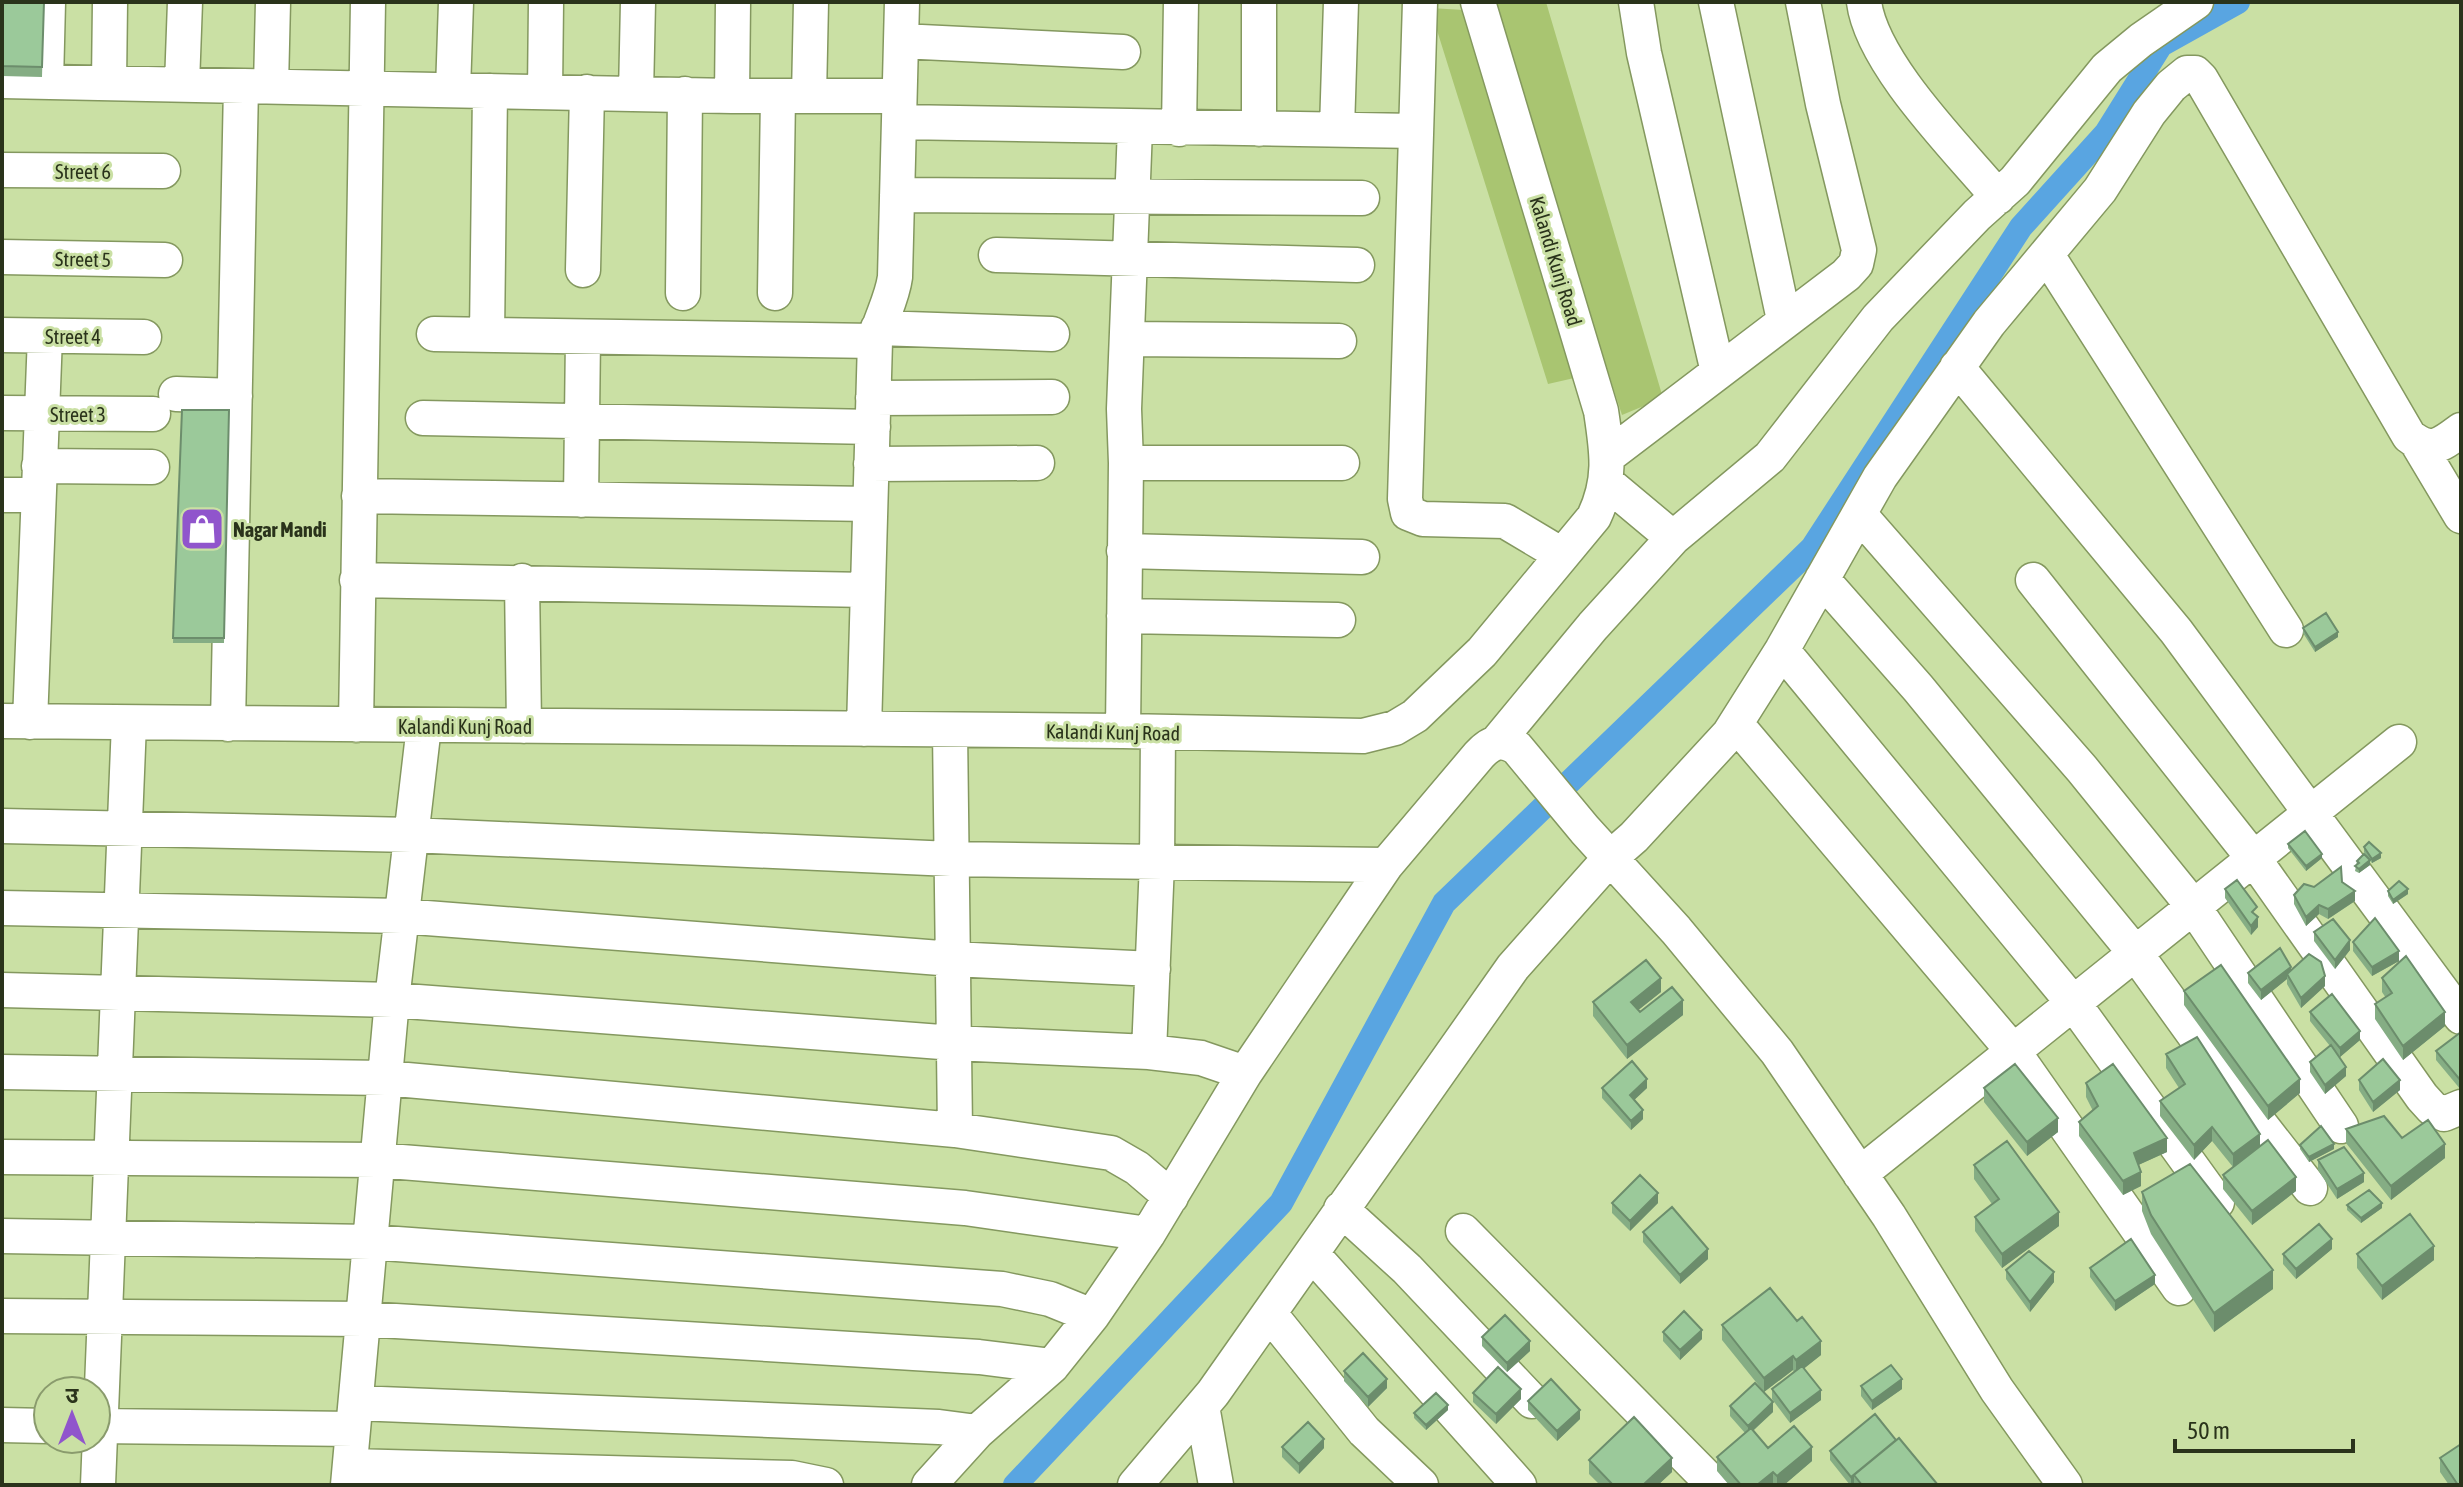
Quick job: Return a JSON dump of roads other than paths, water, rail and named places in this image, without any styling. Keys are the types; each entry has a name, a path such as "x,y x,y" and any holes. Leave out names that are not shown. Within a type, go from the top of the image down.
{"street":[{"path":"46,82 48,2"},
{"path":"109,83 110,2"},
{"path":"182,84 185,2"},
{"path":"228,724 235,396 256,86 273,2"},
{"path":"356,725 368,2"},
{"path":"453,90 456,2"},
{"path":"545,92 546,2"},
{"path":"636,94 638,2"},
{"path":"732,96 733,2"},
{"path":"775,293 793,96 811,2"},
{"path":"864,729 877,334 891,302 895,277 902,2"},
{"path":"1179,129 1181,2"},
{"path":"1259,2 1259,129"},
{"path":"1337,129 1341,2"},
{"path":"1420,2 1405,499 1408,513 1423,519 1505,521 1562,555"},
{"name":"Kalandi Kunj Road","path":"16,722 1123,731 1363,736 1395,728 1415,716 1482,652 1594,517 1604,495 1607,469 1601,411 1478,2"},
{"path":"1636,2 1644,53 1718,372"},
{"path":"1716,2 1784,320"},
{"path":"1673,538 1607,469 1718,372 1846,275 1856,264 1859,250 1826,119 1803,2"},
{"path":"1864,2 1870,30 1904,84 1998,197"},
{"path":"1497,742 1593,626 1673,538 1770,457 1878,318 2022,172 2107,68 2196,2"},
{"path":"901,41 1123,52"},
{"path":"1135,1485 1202,1406 1270,1314 1513,967 1610,858 1673,797 1736,724 1782,650 1880,477 2007,300 2100,190 2157,103 2179,78 2195,73 2201,79 2401,423 2418,444 2461,516"},
{"path":"2,81 793,96 899,109 1135,128 1416,131"},
{"path":"487,335 490,91"},
{"path":"583,270 587,92"},
{"path":"683,293 685,94"},
{"path":"1123,731 1124,409 1135,128"},
{"name":"Street 6","path":"2,170 163,171"},
{"path":"897,195 1362,198"},
{"path":"996,255 1357,265"},
{"path":"2047,255 2286,630"},
{"name":"Street 5","path":"2,257 165,260"},
{"path":"434,334 583,337 1052,334"},
{"name":"Street 4","path":"2,335 144,337"},
{"path":"16,722 43,414 45,336"},
{"path":"581,500 583,337"},
{"path":"1128,339 1339,341"},
{"path":"1957,367 2176,631 2461,1017"},
{"name":"Street 3","path":"2,413 43,414 235,396"},
{"path":"423,418 582,421 873,413 1052,397"},
{"path":"2418,444 2431,447 2442,444 2461,430"},
{"path":"871,464 1037,463"},
{"path":"1126,463 1342,463"},
{"path":"2,495 38,480 152,467"},
{"path":"359,496 870,504"},
{"path":"1859,514 2082,769 2193,906 2341,1126"},
{"path":"1124,551 1362,557"},
{"path":"1822,579 1918,688 2136,954 2239,1097 2310,1188"},
{"path":"357,580 868,590"},
{"path":"2033,580 2254,859 2422,1097 2432,1108 2444,1114 2461,1107"},
{"path":"522,581 524,726"},
{"path":"1124,616 1338,620"},
{"path":"1782,650 2074,1004 2224,1211"},
{"path":"101,1375 129,723"},
{"path":"1736,724 2013,1051 2179,1288"},
{"path":"424,726 392,1000 349,1476 792,1478 826,1485"},
{"path":"950,730 955,1130"},
{"path":"1149,1052 1157,863 1158,732"},
{"path":"929,1485 977,1432 1052,1366 1092,1316 1148,1234 1245,1073 1386,865 1479,755 1488,746 1507,742 1517,748 1585,830 1676,930 1777,1052 1860,1174 1997,1390 2065,1485"},
{"path":"1860,1174 2399,742"},
{"path":"2,826 411,835 951,859 1386,865"},
{"path":"2,908 401,916 953,959 1153,969"},
{"path":"2,990 392,1000 954,1043 1149,1052 1201,1058 1245,1073"},
{"path":"2,1072 385,1078 955,1130 1111,1153 1137,1168 1171,1197"},
{"path":"2,1157 377,1160 965,1208 1148,1234"},
{"path":"1341,1209 1407,1269 1532,1401"},
{"path":"1463,1231 1714,1485"},
{"path":"2,1236 370,1242 1002,1289 1050,1299 1092,1316"},
{"path":"1313,1255 1519,1485"},
{"path":"1270,1314 1364,1431 1421,1485"},
{"path":"2,1316 363,1319 979,1357 1052,1366"},
{"path":"1202,1406 1216,1485"},
{"path":"112,1425 354,1416 939,1427 977,1432"},
{"path":"2,1425 32,1426"},
{"path":"98,1455 98,1485"}],"waterway":[{"path":"1015,1485 1281,1203 1444,903 1812,548 2021,227 2106,133 2161,45 2238,2"}],"place":[{"name":"Nagar Mandi","path":"202,529"}]}
